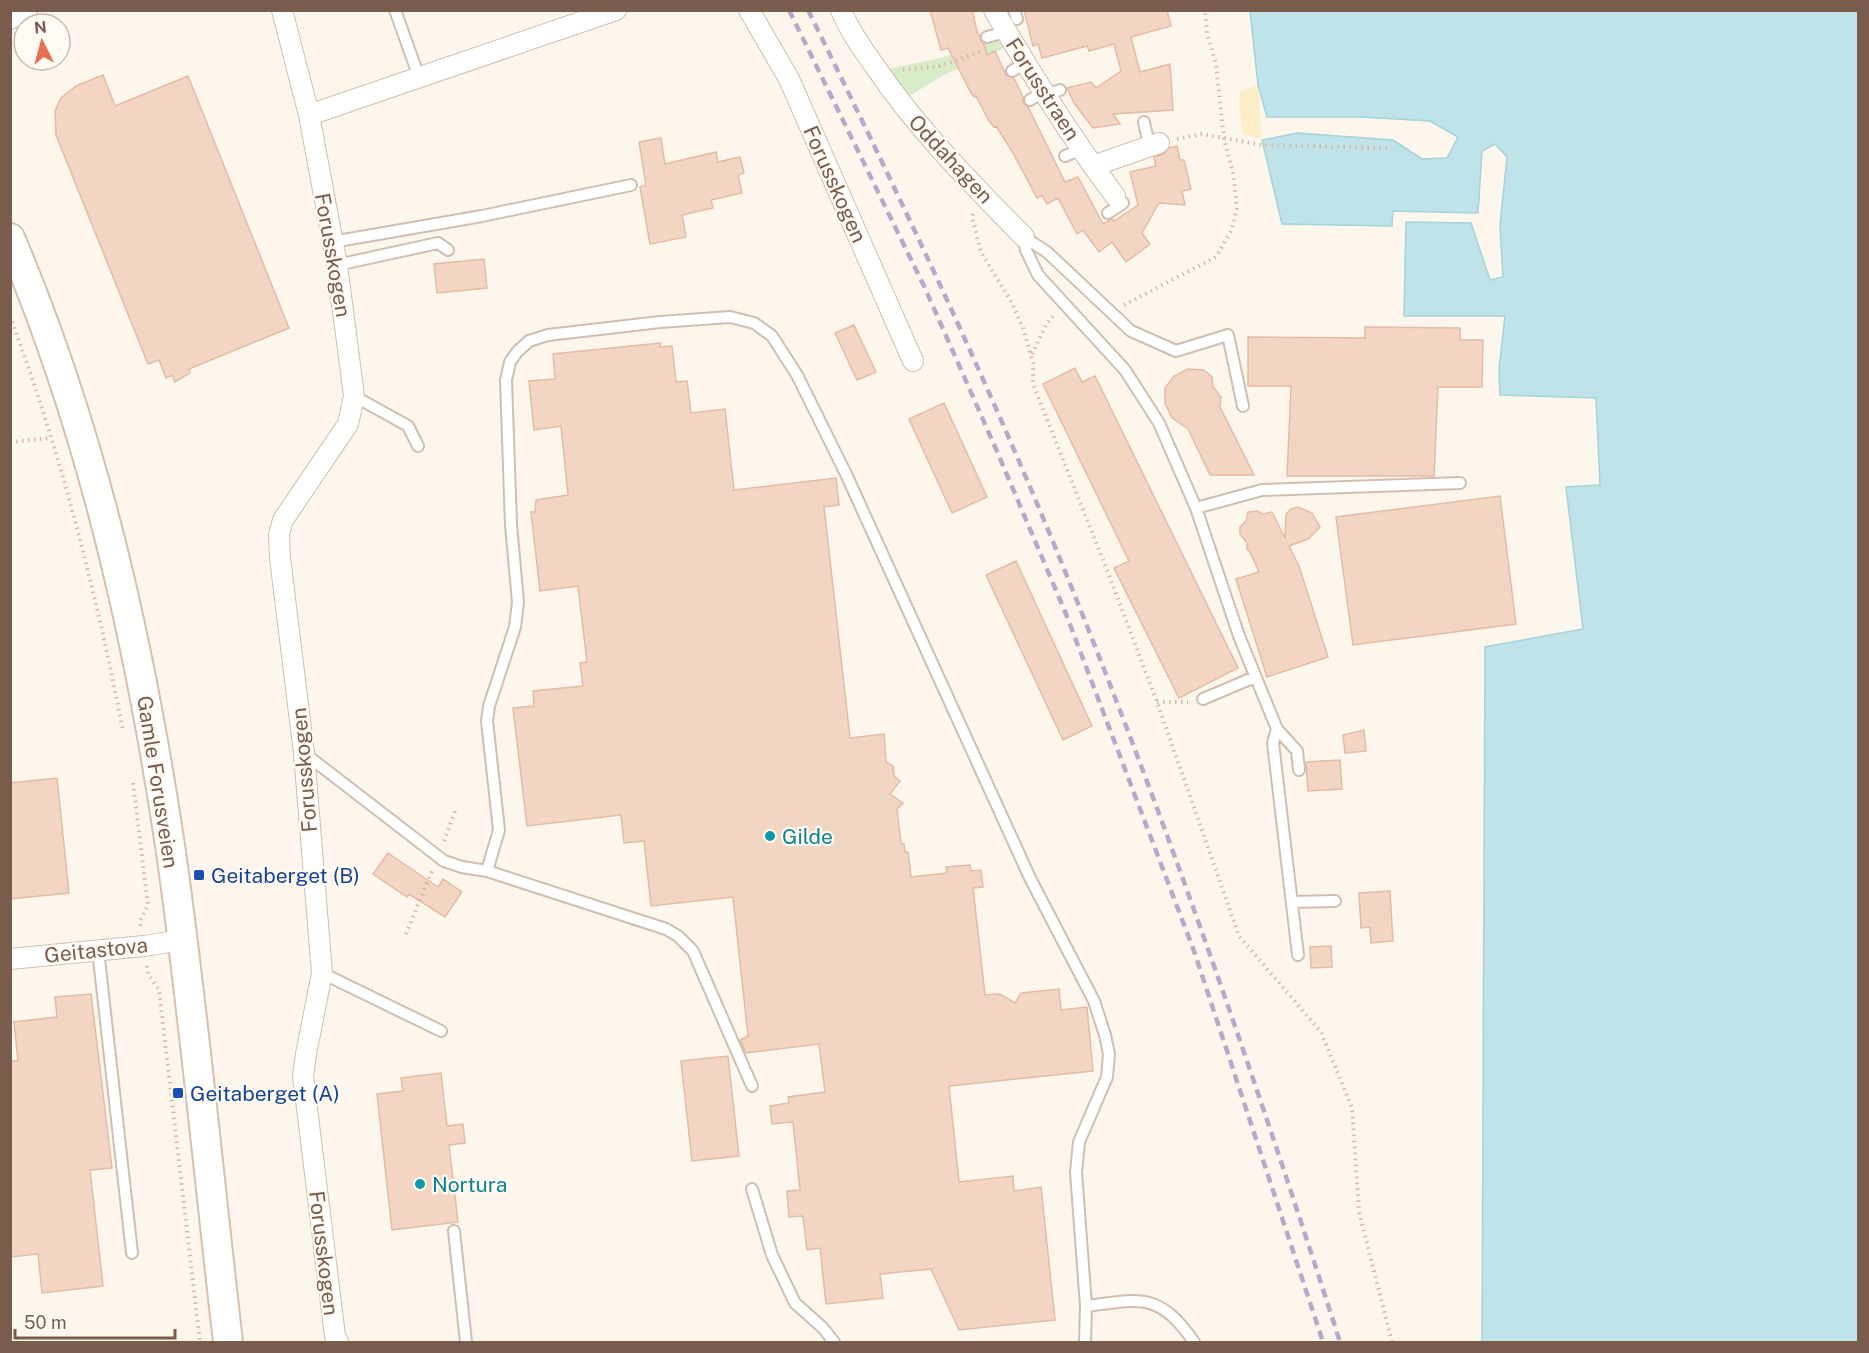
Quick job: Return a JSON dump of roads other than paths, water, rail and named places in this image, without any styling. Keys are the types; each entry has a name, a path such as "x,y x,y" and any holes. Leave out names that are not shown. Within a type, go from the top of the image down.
{"main road":[{"name":"Gamle Forusveien","path":"10,238 19,279 61,369 118,572 151,732 182,940 228,1342"}],"street":[{"path":"10,20 27,10"},
{"name":"Forusskogen","path":"282,10 309,115 337,265 354,396 348,424 283,520 279,535 304,753 322,973 303,1076 335,1336 338,1342"},
{"path":"309,115 616,10"},
{"name":"Forusskogen","path":"748,10 789,79 913,361"},
{"name":"Oddahagen","path":"841,10 901,105 929,138 1024,237"},
{"name":"Forusstraen","path":"994,10 1007,28 1019,67 1045,94 1057,122 1111,204"},
{"path":"1082,160 1128,161 1154,144"},
{"name":"Geitastova","path":"10,959 182,940"}],"lane":[{"path":"395,10 419,77"},
{"path":"1144,122 1154,144"},
{"path":"332,242 482,216 631,185"},
{"path":"1024,237 1047,252 1131,331 1176,351 1228,335 1243,406"},
{"name":"Oddahagen","path":"1024,237 1026,250 1038,275 1131,379 1160,423 1196,508 1239,636 1277,729"},
{"path":"337,265 438,243 448,250"},
{"path":"487,870 499,830 487,721 489,705 515,627 518,602 511,525 506,380 510,362 529,341 548,335 660,322 730,317 754,323 772,336 797,375 851,484 1030,878 1094,1001 1105,1035 1108,1054 1107,1077 1079,1142 1076,1172 1086,1306 1085,1342"},
{"path":"354,396 408,426 418,446"},
{"path":"1196,508 1262,490 1460,483"},
{"path":"1203,699 1255,677"},
{"path":"1277,729 1297,751 1299,770"},
{"path":"1277,729 1273,743 1298,955"},
{"path":"304,753 444,861 462,867 487,870 651,923 678,936 693,951 752,1086"},
{"path":"1292,902 1335,901"},
{"path":"98,950 132,1253"},
{"path":"322,973 441,1031"},
{"path":"752,1189 772,1255 795,1303 823,1328 834,1342"},
{"path":"454,1232 466,1342"},
{"path":"1086,1306 1147,1301 1166,1311 1182,1325 1194,1342"}],"water":[{"path":"1250,11 1858,11 1858,1342 1482,1342 1485,647 1583,629 1566,487 1600,485 1596,398 1500,395 1499,369 1505,316 1404,316 1406,222 1471,223 1490,280 1503,277 1500,225 1507,157 1495,144 1482,151 1478,213 1393,211 1392,226 1282,224 1262,140 1297,133 1393,140 1422,159 1447,158 1458,137 1430,121 1361,117 1267,117 1258,85"}],"railway":[{"path":"789,10 924,286 1066,614 1194,951 1323,1342"},
{"path":"808,10 982,377 1077,601 1182,877 1279,1155 1340,1342"}],"place":[{"name":"Gilde","path":"770,836"},
{"name":"Geitaberget (B)","path":"199,875"},
{"name":"Geitaberget (A)","path":"178,1093"},
{"name":"Nortura","path":"420,1184"}]}
